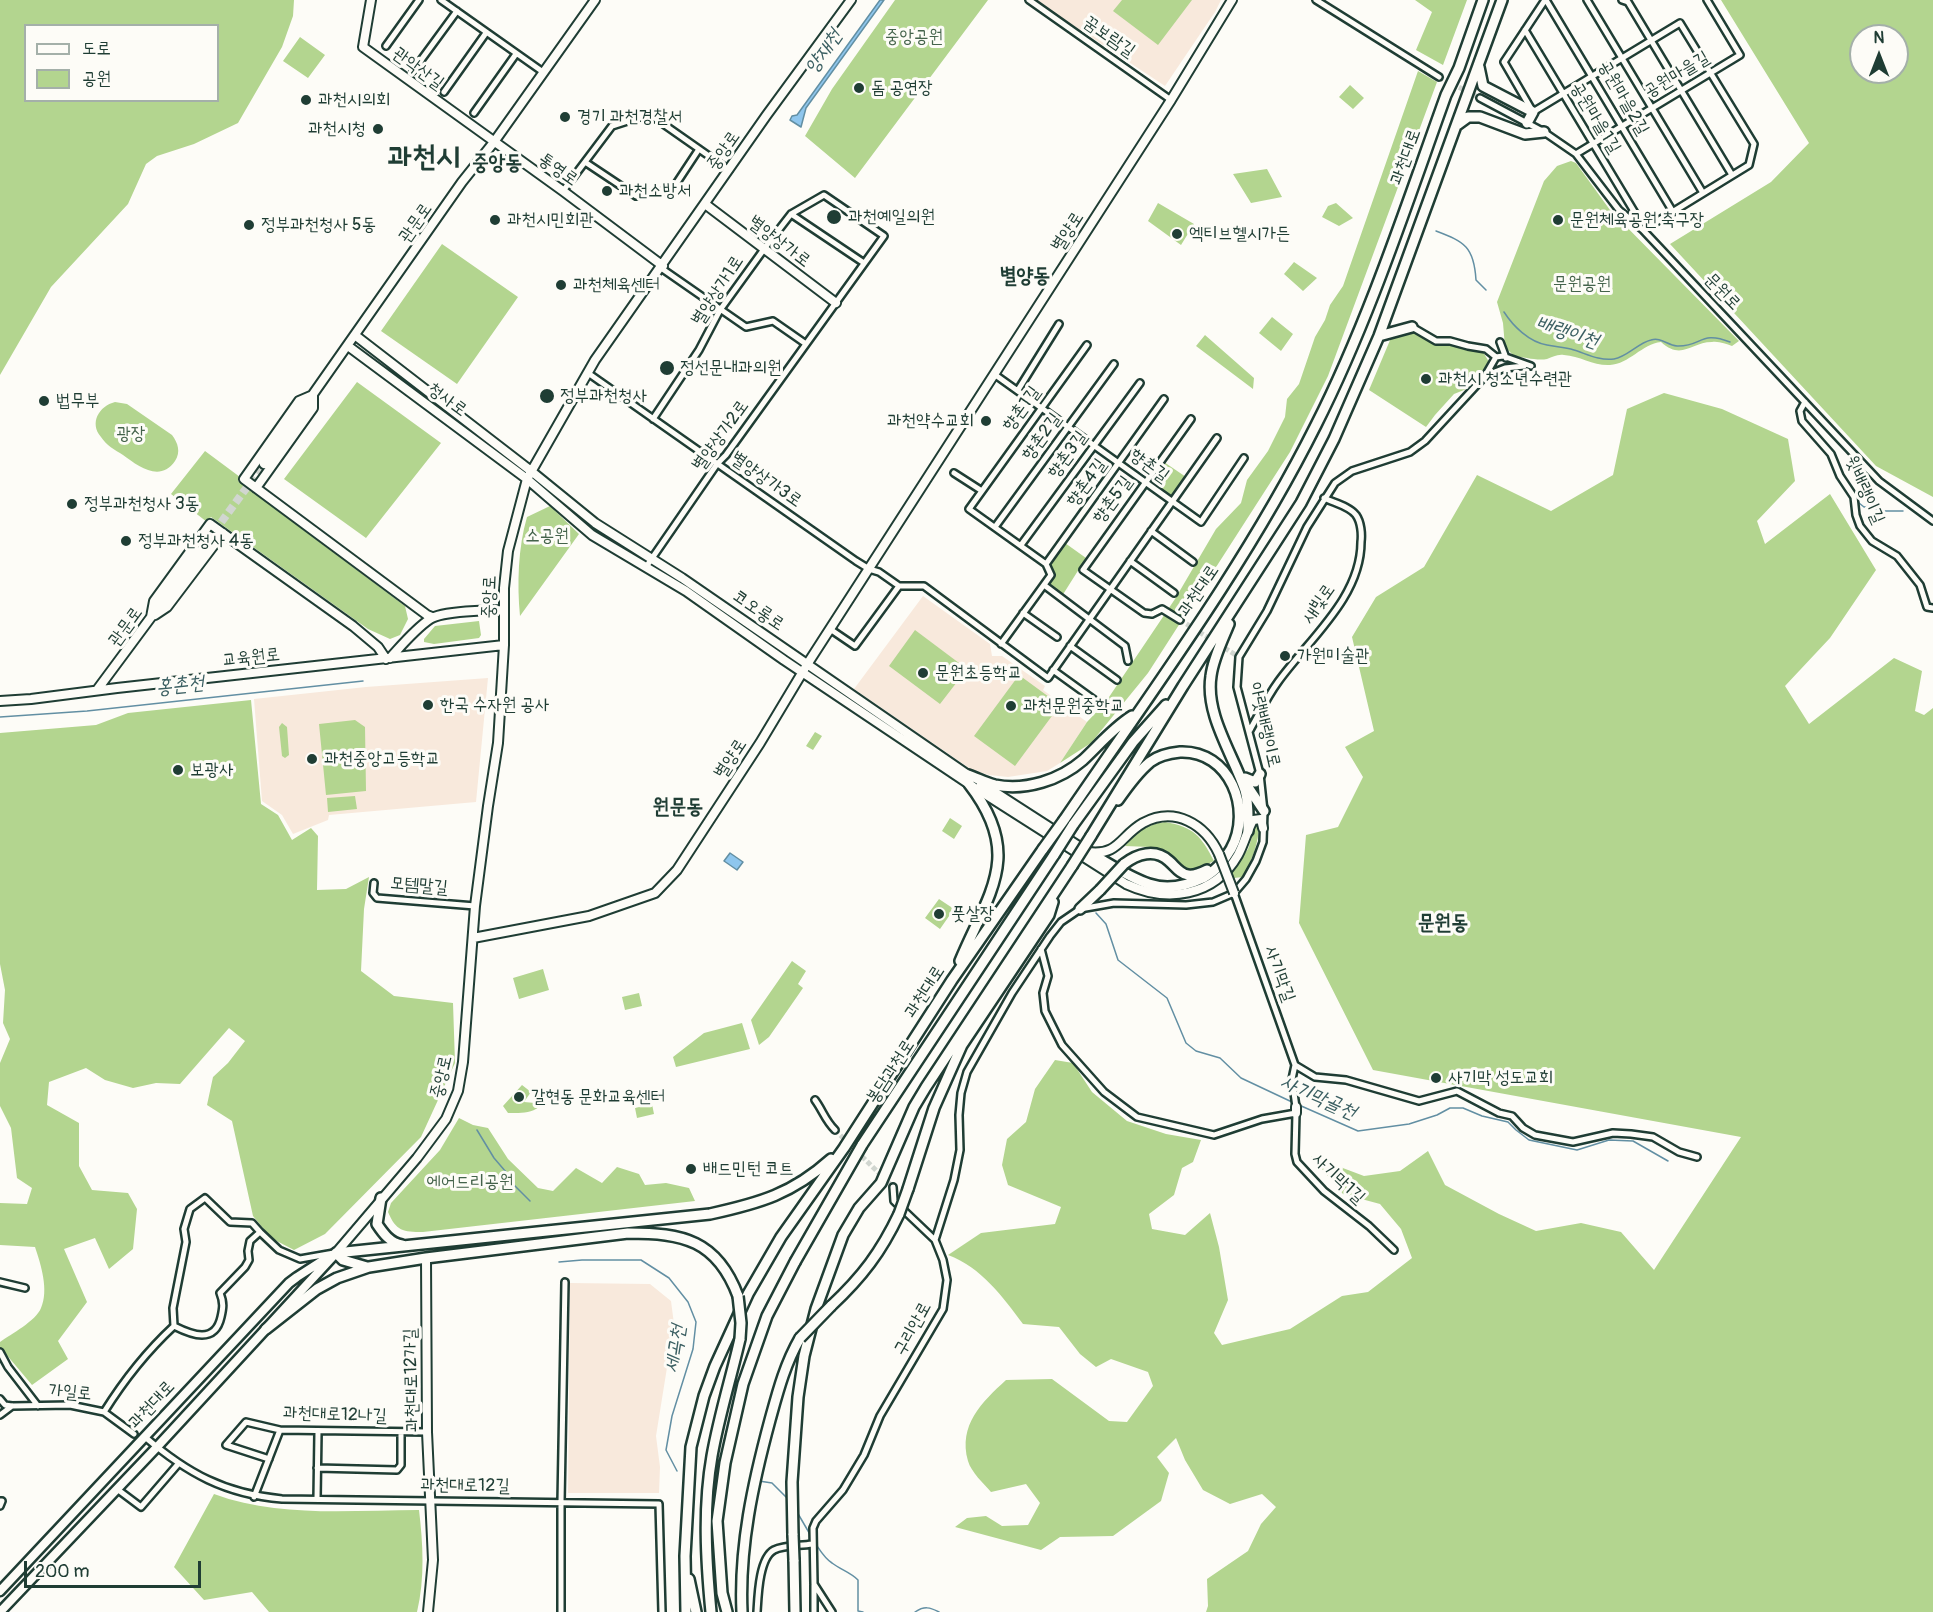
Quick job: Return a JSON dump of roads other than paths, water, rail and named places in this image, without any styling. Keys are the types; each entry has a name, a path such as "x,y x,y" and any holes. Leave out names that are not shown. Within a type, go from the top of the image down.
{"highway":[{"name":"과천대로","path":"844,1148 952,981 1252,542 1316,426 1363,320 1446,95 1459,68 1484,0"},
{"name":"과천대로","path":"1057,891 1305,494 1334,439 1379,336 1502,0"},
{"path":"1478,66 1483,86 1533,112 1527,123"},
{"path":"1456,125 1468,117 1480,117 1525,134 1544,132"},
{"path":"1379,336 1412,327"},
{"path":"1235,608 1211,676 1211,696 1217,720 1245,792 1249,812 1248,831"},
{"name":"봉담과천로","path":"727,1612 722,1593 717,1521 725,1463 743,1384 767,1316 862,1145 1073,825 1133,742 1183,686"},
{"path":"969,780 996,785 1044,783 1081,762 1119,725 1137,713"},
{"path":"1080,909 1134,856 1159,855 1167,858 1180,872 1188,875 1198,874 1212,868 1235,842 1240,827 1241,811 1238,796 1225,773 1214,762 1200,754 1169,753 1151,761 1131,783 1091,836"},
{"path":"1239,774 1251,782 1255,782 1260,774"},
{"path":"1239,774 1252,790 1264,811"},
{"path":"952,981 990,897 996,879 998,862 997,842 991,821 984,804 969,780"},
{"path":"1088,852 1150,885 1167,887 1182,886 1210,874 1219,868 1223,855"},
{"path":"1099,904 1100,890"},
{"path":"742,1612 742,1569 747,1522 758,1463 784,1372 800,1338 809,1326 854,1285 872,1263 887,1239 908,1189 934,1108 962,1045 1049,915 1057,891"},
{"path":"795,1612 794,1440 804,1356 816,1309 838,1246 850,1220 882,1183 914,1107 926,1087 1057,891"},
{"path":"336,1253 710,1214 748,1206 781,1194 817,1171 844,1148"},
{"path":"686,1612 685,1556 691,1447 704,1396 748,1294 776,1246 844,1148"},
{"path":"381,1198 377,1224 385,1236 396,1244 407,1245"},
{"path":"266,1329 317,1289 337,1278 369,1267 628,1233 676,1235 716,1257 727,1272 738,1296 741,1323 740,1339 712,1455 708,1493 708,1572 711,1612"},
{"path":"336,1253 343,1260 369,1267"},
{"path":"685,1556 696,1612"}],"main road":[{"name":"과천대로","path":"0,1591 289,1283 336,1253"},
{"name":"과천대로","path":"0,1612 157,1447 336,1253"},
{"path":"289,1283 295,1286 295,1295"}],"street":[{"name":"관악산길","path":"370,0 363,48 494,142"},
{"path":"386,46 419,0"},
{"path":"441,0 543,72"},
{"name":"관문로","path":"264,464 462,182 494,142 595,0"},
{"name":"중앙로","path":"336,1253 417,1158 446,1119 458,1091 463,1062 476,906 498,744 508,551 529,475 588,373 851,0"},
{"name":"꿈보람길","path":"1029,0 1171,100"},
{"name":"별양로","path":"473,938 589,916 655,893 677,870 760,744 802,672 1171,100 1232,0"},
{"path":"1316,0 1439,77"},
{"path":"1546,0 1504,62 1533,112 1680,23 1754,144 1749,165 1643,230"},
{"name":"공원마을2길","path":"1546,0 1673,212"},
{"path":"1587,0 1703,193"},
{"path":"1622,0 1628,2 1732,175"},
{"name":"공원마을길","path":"1576,154 1740,55 1707,0"},
{"path":"413,71 457,11"},
{"name":"공원마을1길","path":"1525,30 1635,213 1632,221"},
{"path":"444,92 486,33"},
{"path":"474,113 516,54"},
{"name":"문원로","path":"1480,98 1544,132 1576,154 1619,210 1643,230 1879,481 1933,521"},
{"path":"563,191 612,126 649,114 729,170"},
{"name":"통영로","path":"494,142 563,191 662,267"},
{"path":"585,162 636,196 672,190 699,149"},
{"name":"별양상가1로","path":"653,419 699,350 720,310 791,214 824,195 884,236"},
{"name":"별양상가로","path":"705,204 836,303"},
{"path":"791,214 864,263"},
{"name":"별양상가2로","path":"646,567 717,464 726,455 884,236"},
{"path":"662,267 746,327 773,321 806,344"},
{"path":"1018,390 1059,324"},
{"path":"1412,327 1436,341 1450,341 1486,349 1496,359"},
{"name":"청사로","path":"356,336 529,475"},
{"path":"1485,376 1503,368 1507,362 1506,358 1500,342 1496,359 1496,368 1503,368 1531,366 1506,358 1496,359"},
{"name":"향촌1길","path":"995,527 969,509 1087,345"},
{"name":"청사로","path":"348,346 529,475"},
{"path":"1485,376 1496,359"},
{"name":"향촌2길","path":"995,527 1114,364"},
{"name":"별양상가3로","path":"588,373 869,569"},
{"name":"향촌길","path":"994,374 1201,522 1244,458"},
{"name":"아랫배랭이로","path":"1234,893 1246,879 1263,842 1264,811 1260,774 1237,687 1239,657 1267,611 1307,527 1335,483 1352,471 1410,452 1425,441 1485,376"},
{"name":"향촌3길","path":"1021,545 1140,383"},
{"path":"256,489 313,408 313,395 299,401 244,479 256,489 427,615 432,617"},
{"name":"향촌4길","path":"1046,564 1164,399"},
{"name":"윗배랭이길","path":"1804,402 1800,411 1802,420 1831,454 1840,476 1854,497 1860,526 1872,541 1897,556 1920,585 1927,607 1933,608"},
{"name":"향촌5길","path":"1110,589 1083,570 1191,418"},
{"path":"869,569 879,572 899,585 924,586 1048,678 1217,438"},
{"path":"954,473 981,491"},
{"path":"529,475 592,535 686,591 802,672 1126,884 1144,892 1165,895 1193,891 1212,883 1227,870 1238,855 1253,820 1261,819 1263,828"},
{"name":"코오롱로","path":"529,475 595,523 652,558 808,663 969,780"},
{"name":"새빛로","path":"1250,730 1278,682 1340,602 1358,566 1362,533 1357,516 1348,508 1324,498"},
{"path":"151,617 154,601 210,525 353,626 378,646 388,659 432,617 475,610 504,610"},
{"path":"995,527 1046,564 1051,575 1001,644"},
{"path":"1151,531 1193,562"},
{"path":"151,617 167,608 223,533"},
{"name":"관문로","path":"97,690 200,550"},
{"path":"1130,561 1174,593"},
{"path":"831,629 855,646 899,585"},
{"path":"1044,585 1125,646 1128,661"},
{"path":"1110,589 1144,613 1152,614 1162,609 1180,620"},
{"path":"1023,613 1057,637"},
{"name":"교육원로","path":"0,701 504,645"},
{"path":"1070,646 1117,680"},
{"path":"1053,670 1100,704"},
{"path":"893,1187 894,1201 935,1240 954,1180 960,1150 959,1115 961,1093 967,1072 1012,993 1061,922 1080,909 1099,904 1186,905 1213,902 1234,893 1223,855 1208,834 1197,824 1184,818 1154,818 1141,824 1117,847 1106,852 1088,852 969,780"},
{"name":"모템말길","path":"374,883 373,893 376,898 476,906"},
{"name":"사기막길","path":"1234,893 1296,1065 1292,1079 1296,1110"},
{"path":"1041,949 1048,976 1043,993 1045,1011 1062,1045 1104,1092 1137,1117 1214,1135 1296,1110"},
{"path":"1296,1065 1315,1077 1346,1080 1419,1101 1457,1091 1499,1113 1512,1116 1523,1128 1535,1135 1573,1142 1613,1133 1631,1134 1653,1137 1679,1152 1697,1157"},
{"path":"815,1100 825,1120 835,1130"},
{"name":"사기막1길","path":"1296,1110 1295,1154 1298,1162 1324,1191 1369,1226 1394,1250"},
{"path":"104,1412 133,1370 174,1326 173,1308 186,1242 184,1229 190,1209 205,1198 230,1222 252,1223 279,1250 300,1259 336,1253"},
{"path":"174,1326 198,1335 212,1333 219,1326 224,1304 220,1293 245,1267 249,1260 250,1241 260,1232"},
{"name":"구리안로","path":"814,1609 812,1533 816,1521 843,1490 864,1455 880,1416 943,1309 947,1280 943,1260 935,1240"},
{"name":"과천대로12가길","path":"426,1258 427,1432 433,1560 428,1612"},
{"path":"0,1282 25,1288"},
{"path":"561,1612 565,1282"},
{"path":"0,1352 38,1406"},
{"path":"0,1399 5,1405 12,1406"},
{"name":"가일로","path":"12,1406 70,1405 104,1412 134,1434"},
{"path":"0,1415 12,1406"},
{"name":"과천대로12나길","path":"268,1459 226,1445 246,1422 280,1430 427,1432"},
{"path":"254,1497 280,1430"},
{"path":"317,1499 318,1432"},
{"path":"317,1468 397,1470 401,1465 401,1432"},
{"name":"과천대로12길","path":"145,1437 171,1459 225,1487 254,1497 658,1504 662,1612"},
{"path":"117,1489 141,1507 179,1463"},
{"path":"0,1501 2,1501 0,1506"},
{"path":"757,1612 760,1582 768,1554 776,1549 812,1544"},
{"path":"814,1584 832,1612"},
{"path":"814,1609 826,1603"}],"water":[{"path":"880,0 884,0 806,108 801,127 790,120 792,116 797,115"},
{"path":"730,853 743,862 737,870 724,861"}],"waterway":[{"name":"배랭이천","path":"1436,231 1466,247 1473,260 1476,280 1486,290"},
{"name":"배랭이천","path":"1504,312 1517,328 1534,341 1603,359 1619,358 1655,339 1677,346 1685,346 1707,338 1730,342"},
{"name":"배랭이천","path":"1833,452 1859,503 1864,507 1871,506 1880,511 1903,511"},
{"name":"홍촌천","path":"0,717 87,711 363,681"},
{"name":"사기막골천","path":"1096,913 1106,924 1118,960 1167,998 1186,1043 1196,1051 1220,1058 1241,1078 1292,1102"},
{"name":"사기막골천","path":"1299,1105 1358,1131 1409,1124 1450,1108 1463,1108 1482,1116 1508,1122 1529,1140 1577,1150 1609,1140 1633,1141 1668,1161"},
{"name":"세곡천","path":"477,1130 494,1158 506,1172 508,1179 530,1201"},
{"name":"세곡천","path":"559,1262 641,1260 669,1278 688,1302 696,1322 693,1349 672,1416 666,1450 677,1471"},
{"name":"세곡천","path":"759,1481 772,1483 787,1498"},
{"name":"세곡천","path":"797,1512 811,1536"},
{"name":"세곡천","path":"815,1543 829,1561 858,1580 858,1611 863,1612"},
{"name":"세곡천","path":"915,1612 927,1608 939,1612"}],"tunnel":[{"path":"1439,77 1480,98"},
{"path":"200,551 264,464"},
{"path":"1180,620 1239,657"},
{"path":"835,1130 893,1187"}],"place":[{"name":"돔 공연장","path":"859,88"},
{"name":"과천시의회","path":"306,100"},
{"name":"경기 과천경찰서","path":"565,117"},
{"name":"과천시청","path":"378,129"},
{"name":"과천소방서","path":"607,191"},
{"name":"과천예일의원","path":"834,217"},
{"name":"과천시민회관","path":"495,220"},
{"name":"문원체육공원 축구장","path":"1558,220"},
{"name":"정부과천청사 5동","path":"249,225"},
{"name":"엑티브헬시가든","path":"1177,234"},
{"name":"과천체육센터","path":"561,285"},
{"name":"정선문내과의원","path":"667,368"},
{"name":"과천시 청소년수련관","path":"1426,379"},
{"name":"정부과천청사","path":"547,396"},
{"name":"법무부","path":"44,401"},
{"name":"과천약수교회","path":"986,421"},
{"name":"정부과천청사 3동","path":"72,504"},
{"name":"정부과천청사 4동","path":"126,541"},
{"name":"가원미술관","path":"1285,656"},
{"name":"문원초등학교","path":"923,673"},
{"name":"한국 수자원 공사","path":"428,705"},
{"name":"과천문원중학교","path":"1011,706"},
{"name":"과천중앙고등학교","path":"312,759"},
{"name":"보광사","path":"178,770"},
{"name":"풋살장","path":"939,914"},
{"name":"사기막 성도교회","path":"1436,1078"},
{"name":"갈현동 문화교육센터","path":"519,1097"},
{"name":"배드민턴 코트","path":"691,1169"}],"district":[{"name":"과천시","path":"424,158"},
{"name":"중앙동","path":"497,164"},
{"name":"별양동","path":"1025,277"},
{"name":"원문동","path":"678,808"},
{"name":"문원동","path":"1443,924"}],"park label":[{"name":"중앙공원","path":"914,37"},
{"name":"문원공원","path":"1582,284"},
{"name":"광장","path":"131,434"},
{"name":"소공원","path":"547,536"},
{"name":"에어드리공원","path":"470,1182"}],"water label":[{"name":"양재천","path":"824,52"}]}
